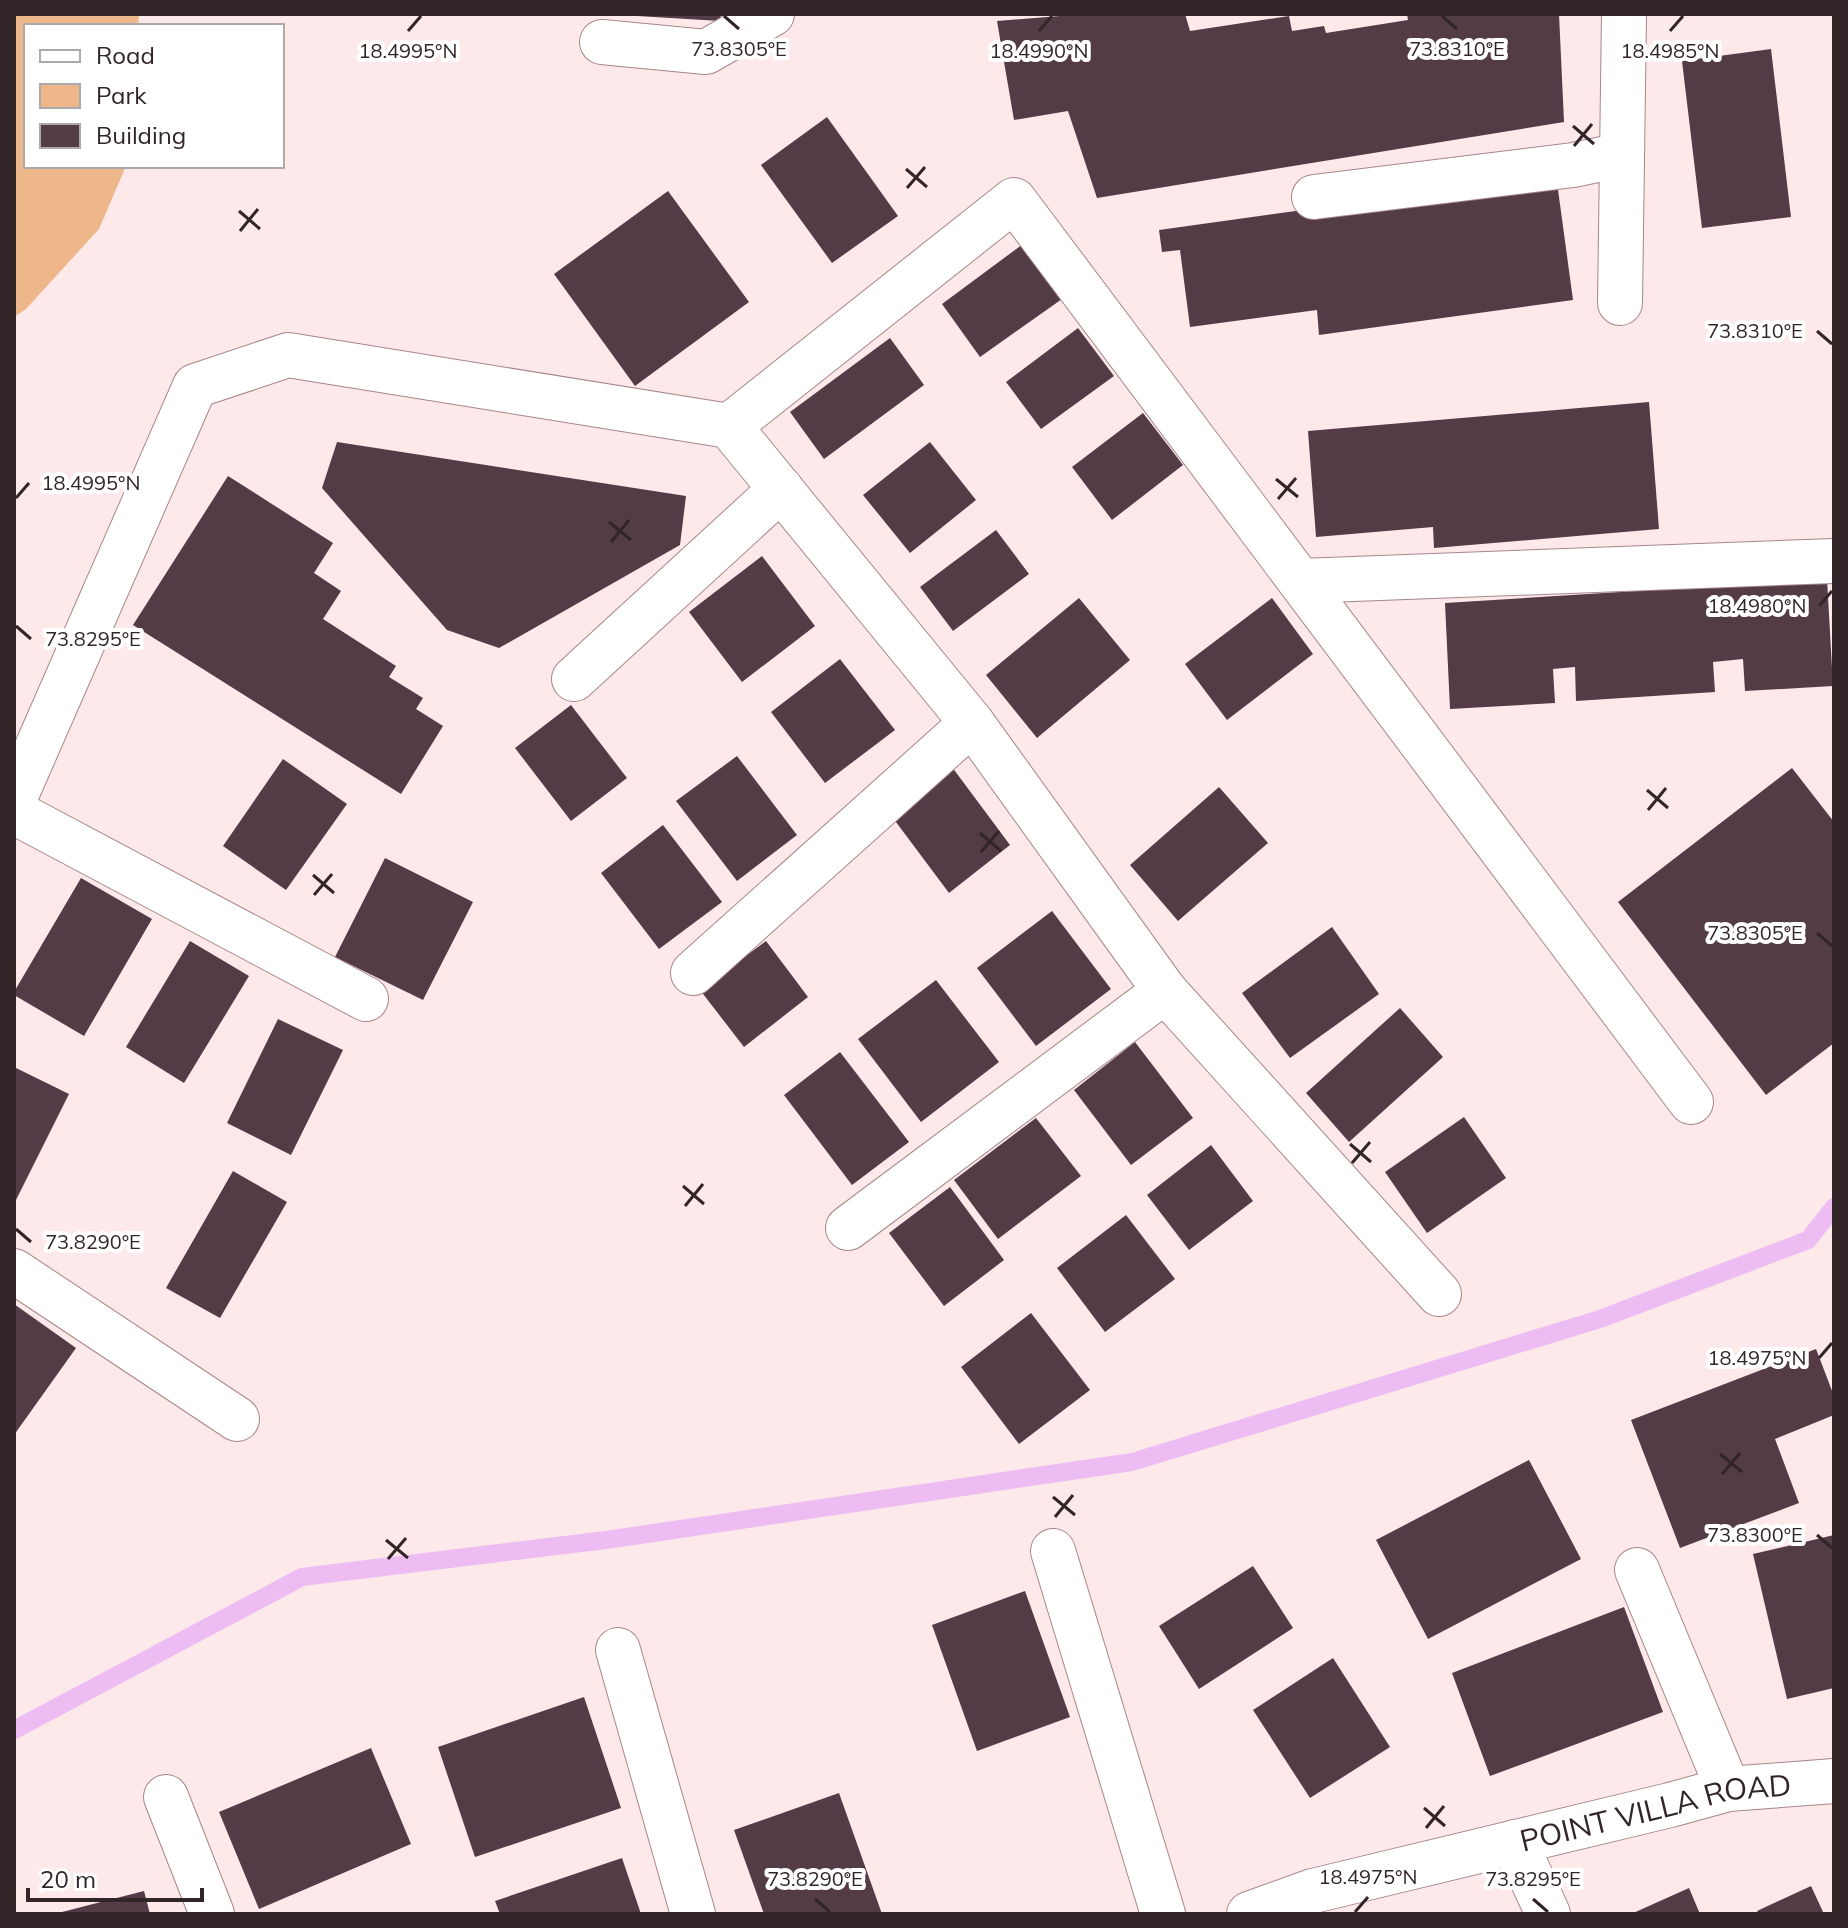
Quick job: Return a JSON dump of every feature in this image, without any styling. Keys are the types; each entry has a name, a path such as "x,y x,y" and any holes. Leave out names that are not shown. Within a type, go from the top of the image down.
{"street":[{"path":"602,42 706,52 772,14"},
{"path":"1620,303 1624,14"},
{"path":"1314,197 1573,165 1622,155"},
{"path":"729,426 1014,200 1691,1102"},
{"path":"14,800 195,386 288,355 729,426 972,723 1165,991 1439,1294"},
{"path":"574,679 781,489"},
{"path":"1300,581 1834,561"},
{"path":"693,973 972,723"},
{"path":"14,812 366,999"},
{"path":"848,1228 1165,991"},
{"path":"14,1271 237,1419"},
{"path":"1053,1551 1163,1914"},
{"path":"1637,1570 1728,1789"},
{"path":"618,1650 693,1914"},
{"name":"POINT VILLA ROAD","path":"1249,1914 1313,1891 1728,1789 1834,1781"},
{"path":"166,1797 212,1914"},
{"path":"1515,1842 1548,1914"}],"green space":[{"path":"14,14 139,14 138,24 24,24 24,168 125,168 99,229 26,309 14,317"}],"building":[{"path":"637,14 721,14 720,21"},
{"path":"1085,14 1185,14 1190,31 1289,16 1292,31 1324,26 1326,33 1408,20 1407,14 1559,14 1564,122 1097,198 1068,111 1014,120 997,21"},
{"path":"1771,49 1791,217 1702,228 1682,61"},
{"path":"827,117 898,216 832,263 761,165"},
{"path":"1556,175 1573,300 1319,335 1317,310 1190,327 1180,250 1162,252 1159,230"},
{"path":"668,191 749,302 635,386 554,274"},
{"path":"1023,244 1062,299 980,357 942,304"},
{"path":"1078,328 1114,376 1041,429 1006,382"},
{"path":"890,338 924,385 824,459 790,412"},
{"path":"1649,402 1659,529 1434,548 1433,527 1316,537 1308,431"},
{"path":"1143,413 1183,465 1112,520 1072,467"},
{"path":"337,442 686,496 680,545 499,648 447,630 322,488"},
{"path":"930,442 976,500 910,553 863,495"},
{"path":"228,476 333,543 314,573 341,591 323,619 396,666 389,677 423,698 416,709 443,726 401,794 133,625"},
{"path":"996,530 1029,574 953,631 920,587"},
{"path":"762,556 815,626 742,682 689,612"},
{"path":"1827,579 1833,686 1745,691 1743,659 1713,662 1715,692 1576,701 1575,667 1553,669 1555,703 1450,709 1445,603"},
{"path":"1079,598 1130,660 1037,738 986,675"},
{"path":"1272,598 1313,654 1227,720 1185,664"},
{"path":"840,659 895,730 825,783 771,712"},
{"path":"571,705 627,778 571,821 515,748"},
{"path":"737,756 797,835 737,881 676,801"},
{"path":"283,759 347,804 286,890 223,846"},
{"path":"949,763 1010,845 949,893 887,810"},
{"path":"1792,768 1834,822 1834,1043 1766,1095 1618,902"},
{"path":"1219,787 1268,843 1178,921 1130,865"},
{"path":"663,825 722,902 659,949 601,873"},
{"path":"385,858 473,902 423,1000 335,957"},
{"path":"81,878 152,919 84,1036 14,995"},
{"path":"1052,911 1111,989 1036,1046 977,968"},
{"path":"1332,927 1379,994 1290,1058 1242,993"},
{"path":"190,941 249,976 184,1083 126,1047"},
{"path":"766,941 808,997 744,1047 700,990"},
{"path":"936,980 999,1062 921,1122 858,1039"},
{"path":"1400,1008 1443,1057 1349,1142 1306,1093"},
{"path":"278,1019 343,1050 291,1155 227,1123"},
{"path":"1135,1042 1193,1118 1131,1165 1074,1090"},
{"path":"840,1052 909,1142 852,1185 784,1095"},
{"path":"14,1067 69,1094 14,1204"},
{"path":"1464,1117 1506,1178 1427,1233 1385,1172"},
{"path":"1036,1118 1081,1176 998,1239 954,1180"},
{"path":"1211,1145 1253,1201 1189,1250 1147,1195"},
{"path":"233,1171 287,1202 220,1318 166,1288"},
{"path":"950,1187 1004,1260 944,1306 889,1233"},
{"path":"1126,1215 1175,1279 1105,1332 1057,1268"},
{"path":"14,1304 76,1348 14,1435"},
{"path":"1031,1313 1090,1390 1019,1444 961,1367"},
{"path":"1816,1349 1834,1396 1834,1415 1775,1439 1799,1503 1680,1548 1631,1420"},
{"path":"1529,1460 1581,1559 1428,1639 1376,1540"},
{"path":"1834,1535 1834,1688 1787,1699 1753,1554"},
{"path":"1253,1566 1293,1628 1199,1689 1159,1626"},
{"path":"1025,1591 1070,1717 977,1751 932,1625"},
{"path":"1624,1607 1663,1712 1490,1776 1452,1673"},
{"path":"1333,1658 1390,1747 1310,1798 1253,1710"},
{"path":"584,1697 621,1808 475,1857 438,1747"},
{"path":"371,1748 411,1844 259,1909 219,1812"},
{"path":"839,1793 882,1914 764,1914 734,1830"},
{"path":"622,1858 641,1914 500,1914 495,1901"},
{"path":"1811,1886 1824,1914 1759,1914 1757,1911"},
{"path":"1689,1888 1700,1914 1631,1914"},
{"path":"144,1891 150,1914 58,1914 58,1913"}],"waterway":[{"path":"14,1730 302,1577 606,1540 1132,1462 1600,1319 1808,1240 1834,1207"}]}
